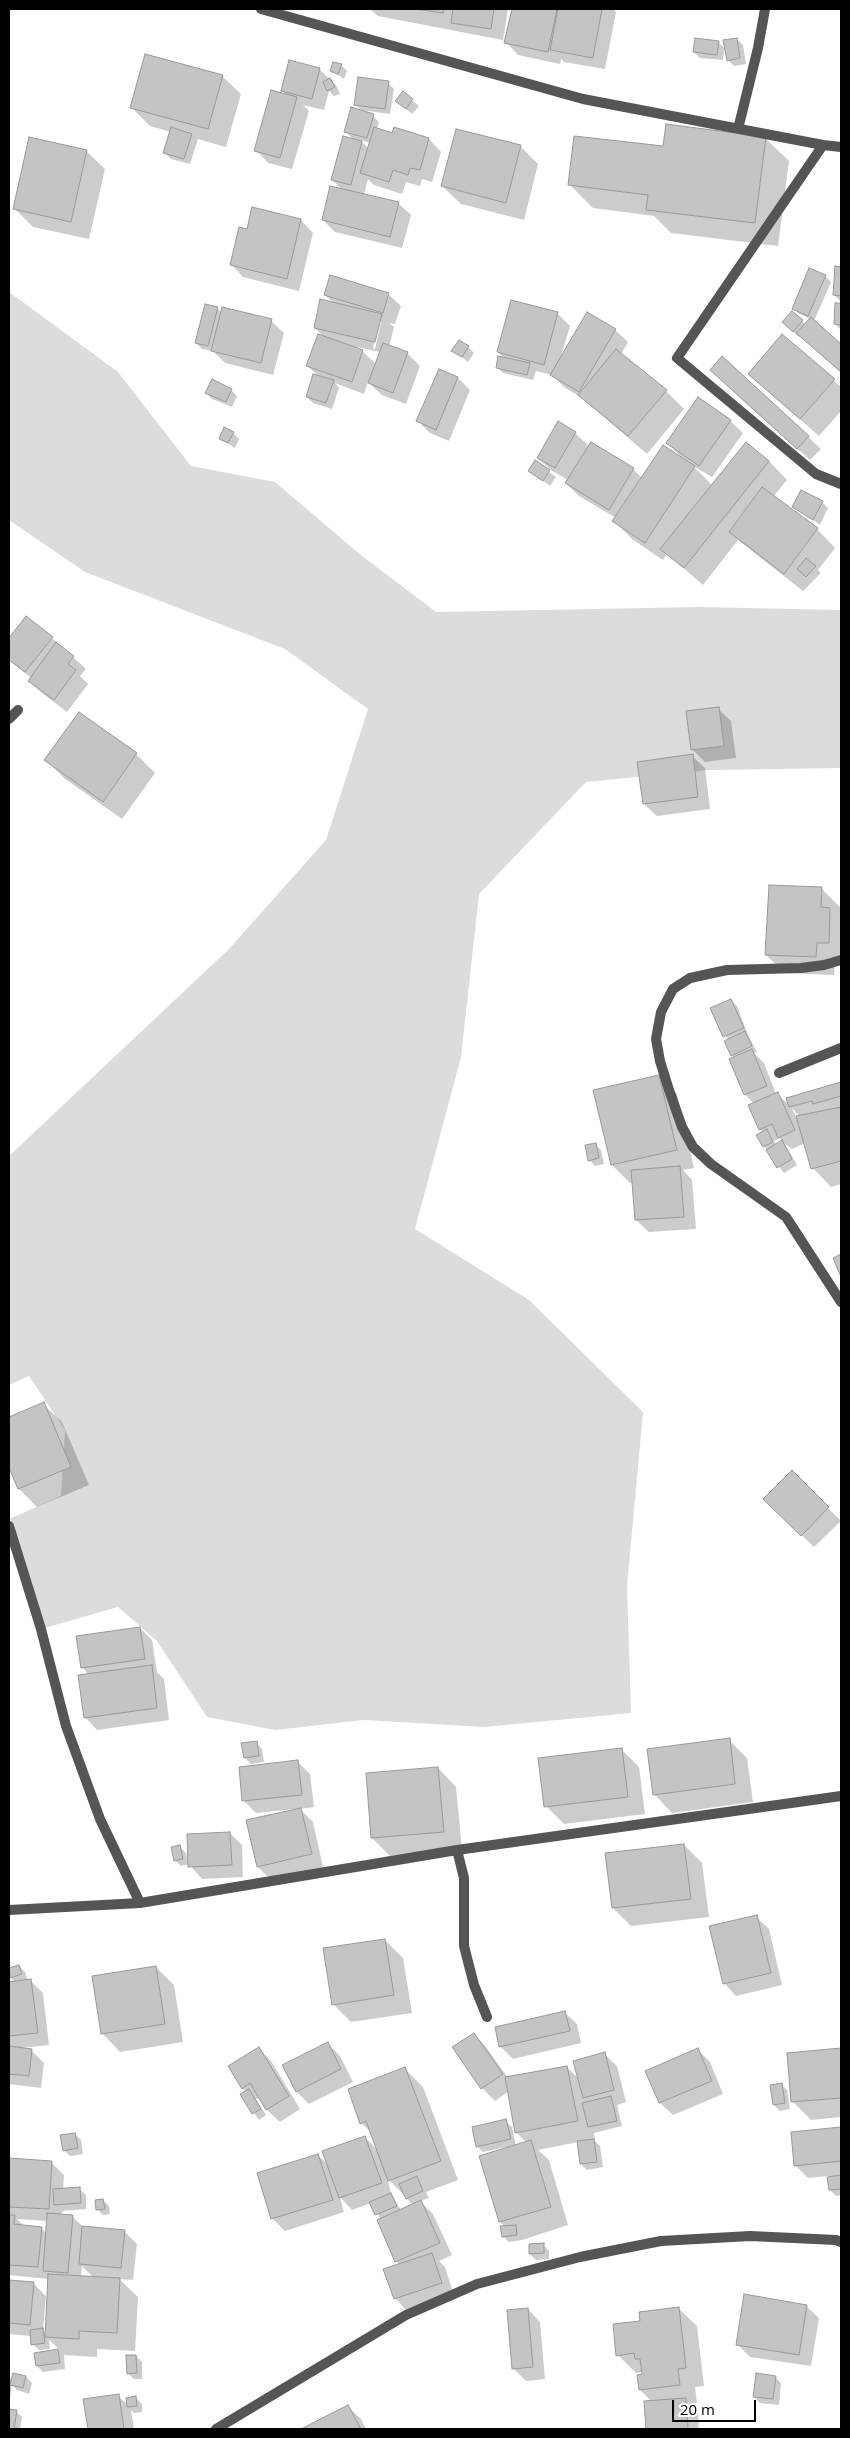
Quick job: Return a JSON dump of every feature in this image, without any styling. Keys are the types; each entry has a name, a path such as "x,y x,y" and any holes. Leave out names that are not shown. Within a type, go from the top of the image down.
{"street":[{"path":"261,9 583,99 841,147"},
{"path":"738,129 758,48 765,9"},
{"path":"823,145 677,358 816,474 841,484"},
{"path":"9,719 18,710"},
{"path":"841,960 801,968 727,970 690,978 673,990 661,1012 656,1039 660,1061 682,1128 693,1147 711,1164 786,1217 841,1302"},
{"path":"779,1073 841,1048"},
{"path":"9,1526 41,1629 66,1726 100,1819 140,1903"},
{"path":"9,1910 140,1903 457,1850 841,1796"},
{"path":"457,1850 464,1878 464,1946 474,1985 487,2017"},
{"path":"216,2429 406,2314 476,2284 580,2257 662,2241 750,2236 836,2240 841,2242"}],"shaded area":[{"path":"9,292 118,372 191,466 275,482 362,556 436,612 699,607 841,610 841,768 709,770 586,782 479,894 461,1057 415,1229 529,1300 643,1412 627,1586 631,1713 484,1727 364,1720 275,1730 207,1717 157,1641 118,1607 41,1629 9,1526 9,1519 61,1496 65,1430 29,1376 9,1385 9,1156 229,949 326,840 368,709 285,649 85,572 9,520"}],"building":[{"path":"416,9 444,9 443,13"},
{"path":"453,9 494,9 491,29 451,23"},
{"path":"512,9 557,9 548,52 504,43"},
{"path":"558,9 602,9 593,58 550,50"},
{"path":"695,38 719,41 717,55 693,52"},
{"path":"737,38 740,58 727,61 723,40"},
{"path":"145,54 223,75 208,129 130,108"},
{"path":"289,60 320,68 312,99 281,91"},
{"path":"333,62 342,64 338,74 330,71"},
{"path":"358,77 389,81 385,109 354,105"},
{"path":"330,78 335,87 327,91 323,82"},
{"path":"271,90 297,97 280,158 254,151"},
{"path":"403,91 413,99 406,109 395,101"},
{"path":"351,107 374,114 367,138 344,132"},
{"path":"666,124 766,137 755,223 646,210 648,195 568,185 574,136 663,146"},
{"path":"171,127 192,134 184,159 163,153"},
{"path":"374,127 392,133 394,127 429,138 420,170 410,168 408,175 393,170 389,182 360,173"},
{"path":"456,129 521,145 506,203 441,186"},
{"path":"343,136 362,141 351,185 331,180"},
{"path":"29,137 87,150 71,222 13,209"},
{"path":"330,186 399,202 390,237 322,220"},
{"path":"252,207 301,219 287,279 230,265 239,227 247,229"},
{"path":"835,266 841,267 841,296 833,295"},
{"path":"809,268 826,275 808,316 792,309"},
{"path":"330,275 389,293 383,313 324,295"},
{"path":"320,299 382,314 375,342 314,328"},
{"path":"511,300 558,312 544,365 497,352"},
{"path":"835,303 841,303 841,325 834,324"},
{"path":"205,304 218,307 208,346 195,343"},
{"path":"222,307 272,319 261,363 211,351"},
{"path":"792,311 803,320 793,332 782,322"},
{"path":"587,312 616,329 579,392 550,375"},
{"path":"811,317 841,344 841,372 796,333"},
{"path":"318,334 363,350 352,382 306,366"},
{"path":"782,334 835,379 800,419 748,374"},
{"path":"459,340 469,346 462,357 451,351"},
{"path":"383,343 408,352 393,393 368,383"},
{"path":"616,349 667,390 628,436 578,395"},
{"path":"498,356 530,363 527,375 496,368"},
{"path":"722,356 809,436 797,449 710,370"},
{"path":"439,369 458,377 436,430 416,421"},
{"path":"313,374 334,380 326,403 306,397"},
{"path":"212,379 232,389 226,402 205,393"},
{"path":"698,397 731,420 699,466 666,443"},
{"path":"558,421 576,432 555,468 537,458"},
{"path":"224,427 234,432 228,443 219,439"},
{"path":"591,442 634,468 609,510 565,483"},
{"path":"746,442 769,461 684,568 660,549"},
{"path":"663,445 695,466 645,543 612,521"},
{"path":"535,460 550,470 543,481 528,471"},
{"path":"762,487 818,528 784,574 729,532"},
{"path":"801,490 823,501 813,520 792,507"},
{"path":"806,558 816,566 806,577 797,569"},
{"path":"26,616 53,637 25,672 9,660 9,638"},
{"path":"56,642 74,656 68,664 76,670 54,700 28,681"},
{"path":"719,707 724,746 691,750 686,711"},
{"path":"79,712 137,753 103,802 44,760"},
{"path":"693,754 698,797 643,804 637,762"},
{"path":"769,885 822,887 821,907 830,908 829,943 817,943 816,957 765,955"},
{"path":"731,999 744,1028 723,1037 710,1008"},
{"path":"745,1031 752,1046 731,1056 724,1041"},
{"path":"752,1049 767,1086 744,1095 729,1059"},
{"path":"659,1075 677,1150 611,1165 593,1090"},
{"path":"841,1082 841,1096 813,1104 812,1101 789,1107 786,1098"},
{"path":"778,1092 795,1130 778,1138 772,1124 759,1130 748,1105"},
{"path":"841,1107 841,1161 811,1169 796,1116"},
{"path":"767,1129 773,1142 763,1147 756,1135"},
{"path":"782,1140 792,1159 777,1168 766,1150"},
{"path":"596,1143 599,1158 588,1161 585,1145"},
{"path":"680,1166 684,1217 635,1220 631,1170"},
{"path":"841,1254 841,1277 833,1258"},
{"path":"44,1402 71,1467 18,1489 9,1468 9,1417"},
{"path":"792,1470 829,1507 801,1536 763,1499"},
{"path":"140,1627 145,1659 81,1668 76,1636"},
{"path":"152,1665 157,1708 84,1718 78,1675"},
{"path":"730,1738 735,1784 653,1795 647,1749"},
{"path":"257,1741 259,1756 244,1758 241,1743"},
{"path":"622,1748 628,1797 544,1807 538,1758"},
{"path":"298,1760 302,1795 242,1801 239,1767"},
{"path":"438,1767 444,1832 371,1838 366,1773"},
{"path":"301,1808 312,1854 257,1867 246,1820"},
{"path":"230,1832 232,1865 188,1867 187,1834"},
{"path":"684,1844 691,1899 612,1908 605,1853"},
{"path":"180,1845 183,1859 174,1861 171,1847"},
{"path":"757,1915 771,1973 723,1984 709,1926"},
{"path":"385,1939 394,1995 332,2005 323,1948"},
{"path":"19,1965 22,1974 10,1978 9,1968"},
{"path":"156,1966 165,2024 101,2034 92,1976"},
{"path":"31,1979 38,2033 9,2036 9,1982"},
{"path":"565,2011 570,2031 499,2047 495,2027"},
{"path":"474,2033 503,2074 481,2089 452,2047"},
{"path":"328,2042 341,2069 296,2092 282,2065"},
{"path":"9,2046 32,2049 29,2076 9,2074"},
{"path":"259,2047 289,2096 266,2110 250,2083 242,2089 228,2066"},
{"path":"698,2048 712,2081 659,2103 645,2071"},
{"path":"841,2048 841,2098 791,2102 787,2053"},
{"path":"605,2052 614,2090 583,2098 573,2061"},
{"path":"567,2066 578,2121 515,2133 505,2077"},
{"path":"405,2067 441,2161 388,2181 366,2121 360,2124 348,2089"},
{"path":"782,2083 785,2103 773,2105 770,2085"},
{"path":"249,2089 261,2109 252,2114 240,2094"},
{"path":"611,2096 617,2121 588,2127 582,2103"},
{"path":"506,2119 511,2139 476,2147 472,2127"},
{"path":"841,2127 841,2161 794,2166 791,2132"},
{"path":"75,2133 78,2148 63,2151 60,2135"},
{"path":"365,2136 382,2183 339,2198 322,2151"},
{"path":"594,2139 597,2162 580,2164 577,2141"},
{"path":"531,2140 551,2207 499,2222 479,2156"},
{"path":"318,2154 333,2200 271,2219 257,2173"},
{"path":"9,2158 52,2161 49,2209 9,2207"},
{"path":"841,2175 841,2189 829,2190 827,2177"},
{"path":"417,2176 423,2191 406,2199 399,2184"},
{"path":"80,2187 81,2203 54,2205 53,2189"},
{"path":"391,2193 397,2206 375,2215 369,2202"},
{"path":"103,2199 105,2209 96,2210 95,2200"},
{"path":"421,2200 440,2243 395,2262 377,2220"},
{"path":"47,2213 73,2215 68,2273 43,2271"},
{"path":"9,2215 15,2215 14,2224 42,2227 38,2267 9,2265"},
{"path":"516,2225 517,2235 502,2237 500,2226"},
{"path":"82,2226 125,2230 121,2268 79,2264"},
{"path":"544,2243 544,2253 529,2254 529,2244"},
{"path":"432,2253 442,2283 394,2299 383,2269"},
{"path":"48,2274 120,2278 117,2333 79,2331 79,2339 45,2337"},
{"path":"9,2280 34,2282 30,2325 9,2323"},
{"path":"744,2294 807,2305 799,2355 736,2345"},
{"path":"679,2307 686,2368 678,2369 680,2385 639,2390 637,2375 642,2374 640,2359 635,2359 634,2353 616,2356 613,2324 640,2321 639,2312"},
{"path":"528,2308 533,2367 512,2369 507,2310"},
{"path":"43,2328 45,2343 31,2345 30,2330"},
{"path":"58,2349 60,2363 36,2366 34,2353"},
{"path":"126,2355 136,2355 137,2373 127,2374"},
{"path":"13,2373 26,2376 23,2388 10,2385"},
{"path":"756,2373 776,2376 773,2399 753,2397"},
{"path":"119,2394 124,2429 88,2429 83,2399"},
{"path":"136,2396 137,2406 127,2407 126,2398"},
{"path":"686,2398 688,2429 646,2429 644,2401"},
{"path":"348,2405 361,2429 301,2429"},
{"path":"9,2409 17,2410 14,2429 9,2429"}]}
